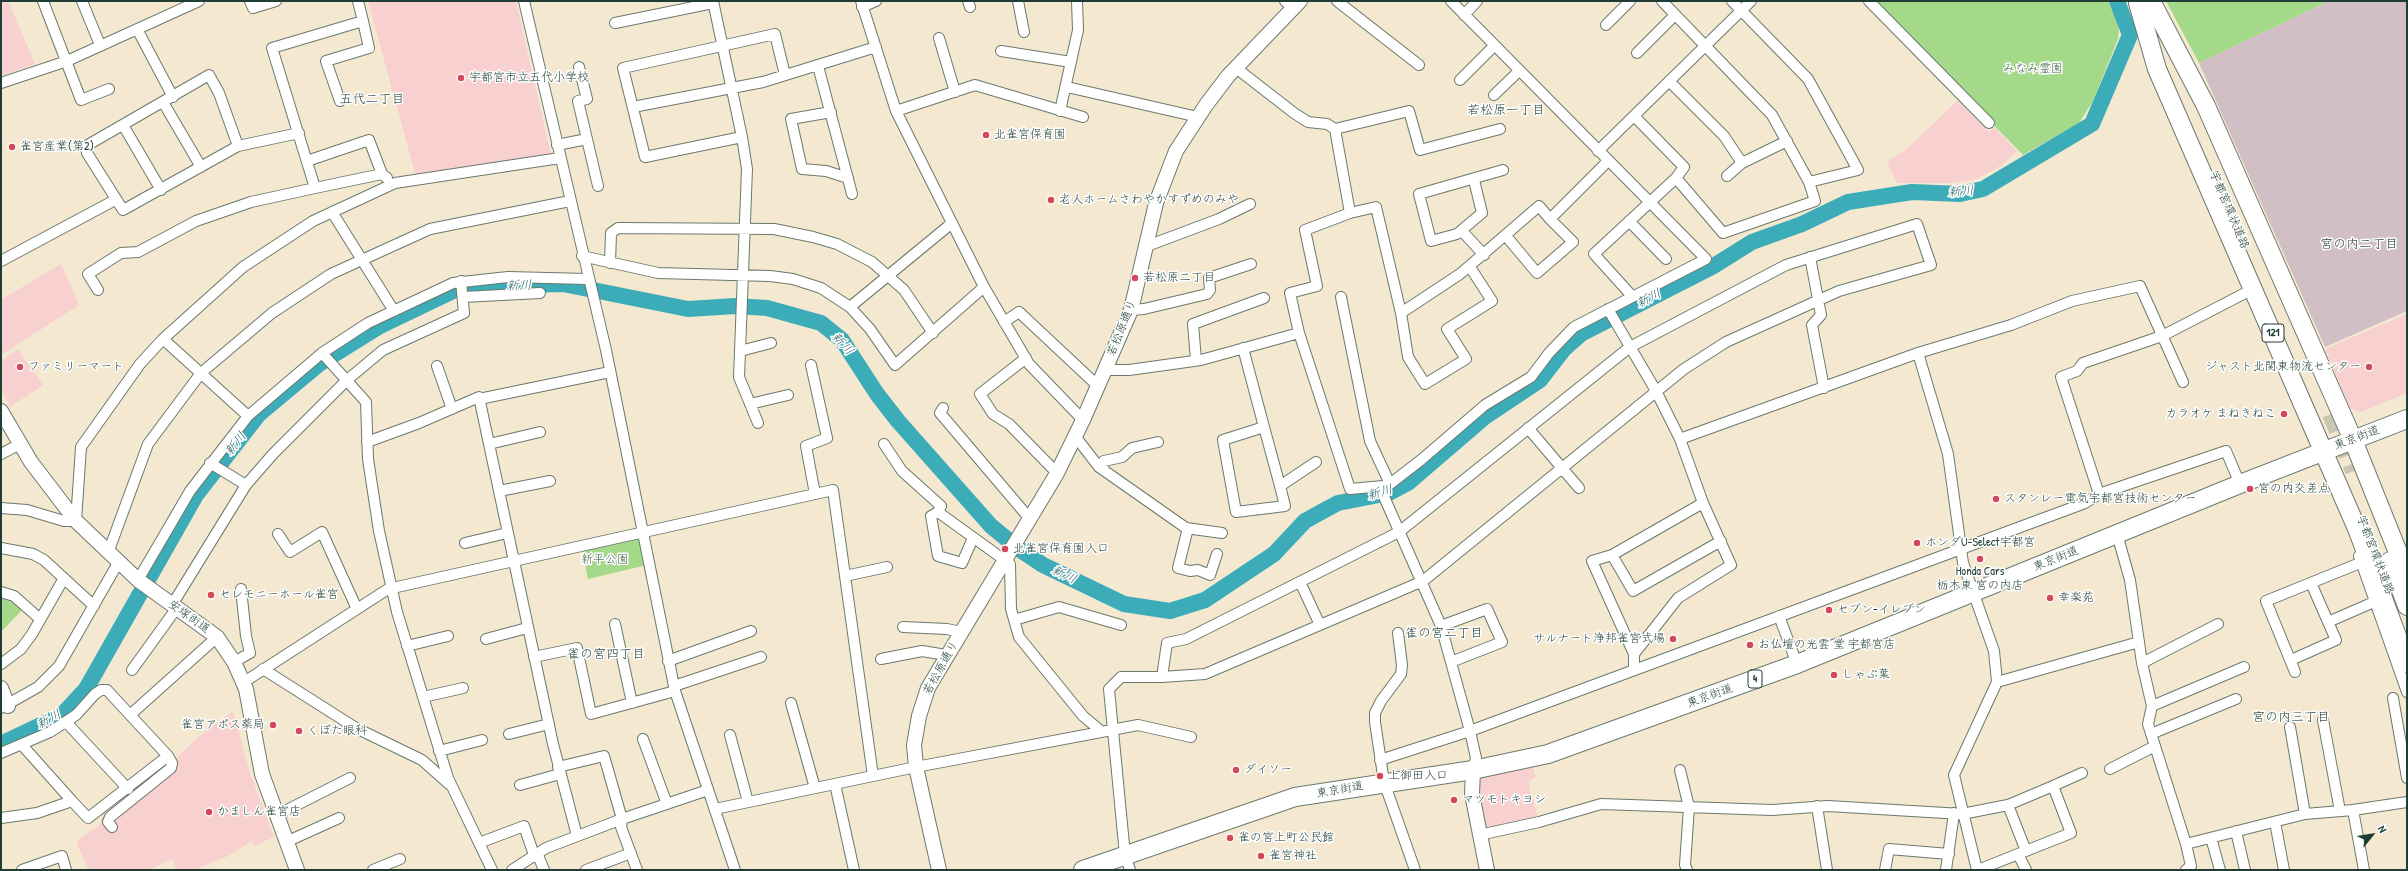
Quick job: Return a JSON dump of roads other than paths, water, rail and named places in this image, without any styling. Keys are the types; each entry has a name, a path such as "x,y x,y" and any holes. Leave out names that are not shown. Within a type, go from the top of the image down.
{"highway":[{"name":"121","path":"2144,1 2195,84 2353,440 2407,575"},
{"name":"121","path":"2144,1 2157,68 2358,531 2407,663"},
{"name":"宇都宮環状道路","path":"2144,1 2326,416"},
{"name":"東京街道","path":"1083,870 1127,863 1283,800 1384,782 1473,770 1548,754 1797,664 2240,484 2407,419"},
{"name":"宇都宮環状道路","path":"2407,606 2349,472 2407,638"}],"street":[{"path":"43,1 67,60 81,100 109,89"},
{"path":"82,1 100,45"},
{"path":"1,83 67,60 199,1"},
{"path":"250,1 253,8 276,1"},
{"path":"340,100 326,61 369,48 358,1"},
{"path":"524,1 610,372 674,689 735,870"},
{"path":"876,1 862,4 896,111 984,287 1004,322 1026,358 1083,420"},
{"path":"1018,1 1024,32"},
{"path":"1060,111 1067,87 1078,30 1077,1"},
{"path":"1337,1 1419,66"},
{"path":"1451,1 1706,259 1632,296 1610,314 1574,326 1549,353 1531,377 1485,405 1385,490 1350,489 1299,333 1290,293 1317,286 1304,230 1350,213 1376,207 1401,313 1408,357 1425,384 1466,359 1447,329 1492,301 1470,267"},
{"path":"1464,14 1477,1"},
{"path":"1606,25 1630,1"},
{"path":"1662,1 1772,115 1809,182 1815,201 1723,234 1676,178"},
{"path":"1732,1 1808,79 1858,170 1809,182"},
{"path":"1598,151 1751,1"},
{"path":"1869,1 1989,123"},
{"path":"2156,1 2195,84"},
{"path":"615,23 713,2 742,137 746,169 739,377 758,423"},
{"name":"若松原通り","path":"939,870 916,767 914,745 922,703 946,655 1057,473 1083,420 1131,310 1156,203 1169,166 1198,116 1236,68 1292,3"},
{"path":"1638,53 1675,15"},
{"path":"315,188 272,48 363,21"},
{"path":"137,29 173,97"},
{"path":"742,137 645,157 623,68 775,34 786,75"},
{"path":"939,38 955,92"},
{"path":"1460,80 1494,46"},
{"path":"633,107 763,82 876,47"},
{"path":"1001,51 1071,62"},
{"path":"818,66 852,194"},
{"path":"579,67 587,99 578,101 598,186"},
{"path":"1236,68 1294,113 1308,122 1327,124 1334,129 1350,213"},
{"path":"1494,95 1519,71"},
{"path":"238,146 219,93 209,75 86,146 87,153 114,200 123,210 238,146 299,133"},
{"path":"1669,81 1724,136 1742,163"},
{"path":"896,111 975,85 1083,118"},
{"path":"1067,87 1198,116"},
{"path":"163,102 201,167"},
{"path":"1334,129 1409,111 1420,150 1500,129"},
{"path":"831,112 791,119 802,169 826,171 848,178"},
{"path":"1632,296 1594,254 1649,201 1676,178 1684,167 1634,116"},
{"path":"123,125 161,190"},
{"path":"557,145 587,139"},
{"path":"307,161 369,140 382,174 395,183"},
{"path":"1727,176 1742,163 1787,141"},
{"path":"1,508 27,510 64,521 76,521 81,447 140,364 163,339 243,267 313,221 395,183 560,158"},
{"path":"1550,219 1608,161"},
{"path":"1474,180 1482,213 1462,231 1431,241 1419,194 1474,180 1504,170"},
{"path":"98,290 88,274 121,253 138,252 196,221 251,202 382,174"},
{"path":"1,261 114,200"},
{"path":"108,553 148,444 201,373 279,308 331,274 430,229 570,201"},
{"path":"1147,246 1219,219 1250,204"},
{"path":"1401,313 1470,267 1539,206 1573,242 1537,274 1506,236"},
{"path":"332,212 394,311"},
{"path":"1629,221 1666,259"},
{"path":"850,307 952,223"},
{"path":"1127,863 1109,689 1121,677 1162,677 1205,674 1423,580 1684,369 1726,342 1839,291 1932,266 1917,224 1786,265 1630,347 1399,532 1186,639 1167,643 1162,677"},
{"path":"610,263 611,233 618,228 774,229 837,244 872,262 904,290 933,333"},
{"path":"1462,231 1484,255"},
{"path":"582,256 658,274 743,275 793,279 821,288 850,307 870,329 895,365 984,287"},
{"path":"1810,257 1821,315 1812,325 1824,388"},
{"path":"1131,310 1144,309 1206,294 1210,290 1209,278 1251,264"},
{"path":"143,584 190,491 214,466 248,416 368,323 394,311 462,289 508,277 588,282"},
{"path":"1680,439 1918,353 2011,325 2072,301 2140,286 2183,382"},
{"path":"462,289 540,293"},
{"path":"132,670 174,607 246,485 273,454 348,380 383,350 464,313 462,289"},
{"path":"2099,494 2061,377 2076,371 2083,363 2162,336 2254,289"},
{"path":"1341,297 1370,441 1399,532 1423,580 1441,626 1470,731 1476,758 1473,770 1472,794 1487,870"},
{"path":"1196,360 1193,324 1264,298"},
{"path":"1004,322 1019,312 1098,386"},
{"path":"1610,314 1656,391 1680,439 1703,503 1731,565 1678,598 1634,654"},
{"path":"1105,370 1129,370 1196,360 1299,333"},
{"path":"163,339 248,416"},
{"path":"740,351 771,343"},
{"path":"1243,348 1280,486 1285,506 1236,512 1223,440 1264,427"},
{"path":"1918,353 1948,454 1961,549 1973,592 1994,651 1997,682 1954,775 1958,813 1978,870 2071,833 2052,786"},
{"path":"326,357 366,402 367,442 373,497 391,588 450,786 492,870"},
{"path":"1026,358 980,394 993,414 1009,424 1057,473"},
{"path":"811,365 827,438 806,446 815,494"},
{"path":"437,366 452,409"},
{"path":"367,442 479,398 610,372"},
{"path":"750,404 788,395"},
{"path":"479,399 527,628 559,770 577,836"},
{"path":"943,408 940,414 1030,519"},
{"name":"安塚街道","path":"1,411 31,462 76,521 118,563 143,584 217,637 234,662 244,682 258,761 276,815 297,870"},
{"path":"1528,428 1579,488"},
{"path":"488,444 540,432"},
{"path":"1075,436 1103,469 1188,528 1222,532"},
{"path":"1103,469 1104,462 1122,457 1132,448 1158,442"},
{"path":"1,454 20,444"},
{"path":"884,444 902,471 940,506 938,512 931,516 938,556 962,563 973,538"},
{"path":"1380,760 1470,731 2085,503 2099,494 2226,451 2240,484"},
{"path":"1280,486 1316,462"},
{"path":"214,466 246,485"},
{"path":"499,491 550,481"},
{"path":"244,682 391,588 514,563 833,490 873,776"},
{"path":"1634,670 1634,654 1592,561 1612,555 1703,503"},
{"path":"938,512 973,538 1011,549 1011,609 1019,637 1083,716 1102,732"},
{"path":"2389,527 2407,553"},
{"path":"1188,528 1178,568 1190,572 1198,570 1210,575 1216,554"},
{"path":"2358,531 2357,550 2360,562 2407,692"},
{"path":"278,534 290,552 322,532 357,609"},
{"path":"465,543 507,533"},
{"path":"2117,534 2130,580 2142,663 2152,706 2148,724 2186,844 2191,866 2186,870"},
{"path":"1612,555 1633,590 1721,541"},
{"path":"1,548 33,554 44,560 94,606"},
{"path":"2296,672 2266,601 2360,562"},
{"path":"1,688 5,707 47,680 59,666 118,563"},
{"path":"845,576 887,568"},
{"path":"1,664 20,649 64,578"},
{"path":"1300,582 1320,625"},
{"path":"2291,660 2336,640 2310,583"},
{"path":"234,662 250,653 246,636 241,589"},
{"path":"1,592 14,596 40,619"},
{"path":"2328,622 2374,602"},
{"path":"1014,620 1059,607 1121,624"},
{"path":"1441,626 1487,608 1502,642 1451,662"},
{"path":"1779,616 1797,664"},
{"path":"615,624 632,703"},
{"path":"2142,663 2218,624"},
{"path":"903,627 947,629 961,632"},
{"path":"486,639 527,628"},
{"path":"668,661 751,631"},
{"path":"1398,633 1402,665 1401,674 1375,713 1384,782 1415,870"},
{"path":"408,646 448,636"},
{"path":"130,714 217,637"},
{"path":"1997,682 2139,642"},
{"path":"534,657 577,648 590,714 632,703 761,657"},
{"path":"881,659 922,651 946,655"},
{"path":"2152,706 2244,668"},
{"path":"263,669 356,728 422,760 450,786"},
{"path":"423,697 463,688"},
{"path":"1,753 22,745 66,722 83,708 95,694 101,690 107,690 168,756 172,763 171,768 110,817 108,822 112,827"},
{"path":"2393,698 2407,778"},
{"path":"2151,734 2236,699"},
{"path":"792,703 815,788"},
{"path":"2323,720 2340,811"},
{"path":"66,722 128,789"},
{"path":"508,734 549,724"},
{"path":"715,809 916,767 1138,725 1191,737"},
{"path":"2290,727 2305,814"},
{"path":"730,735 748,802"},
{"path":"643,739 667,804"},
{"path":"439,750 482,740"},
{"path":"22,745 88,818 128,789 168,756"},
{"path":"2110,769 2155,746"},
{"path":"520,785 559,770 604,756 622,819 622,827 637,870"},
{"path":"1680,770 1689,807 1685,865 1687,870"},
{"path":"1479,835 1539,822 1601,804 1772,810 1817,806 1958,813 2008,805 2082,772"},
{"path":"276,815 350,778"},
{"path":"835,784 854,870"},
{"path":"512,870 536,854 577,836 708,790"},
{"path":"1,818 37,813 72,801"},
{"path":"2186,844 2305,814 2354,810 2407,802"},
{"path":"2008,805 2026,870"},
{"path":"1817,806 1827,870"},
{"path":"2354,810 2364,870"},
{"path":"1946,870 1958,813"},
{"path":"286,842 339,818"},
{"path":"2275,822 2284,870"},
{"path":"478,843 524,826 544,870"},
{"path":"2236,831 2245,870"},
{"path":"2211,838 2220,870"},
{"path":"1885,870 1889,849 1949,854"},
{"path":"586,870 631,853"},
{"path":"22,870 62,856 66,870"},
{"path":"374,870 400,859"}],"waterway":[{"name":"新川","path":"1,744 62,715 86,689 196,495 259,414 319,364 380,326 455,290 486,286 563,284 688,309 735,306 767,308 821,323 842,340 877,394 898,421 991,526 1019,549 1043,565 1124,604 1170,611 1205,600 1274,554 1305,521 1323,511 1338,503 1389,493 1408,483 1486,416 1540,380 1564,349 1581,334 1712,267 1752,242 1802,224 1848,202 1912,192 1960,194 1983,189 2092,124 2130,35 2117,1"}],"tunnel":[{"path":"2331,414 2354,471"}],"place":[{"name":"宇都宮市立五代小学校","path":"461,78"},
{"name":"北雀宮保育園","path":"986,135"},
{"name":"雀宮産業(第2)","path":"12,147"},
{"name":"老人ホームさわやかすずめのみや","path":"1051,200"},
{"name":"若松原二丁目","path":"1135,278"},
{"name":"ファミリーマート","path":"20,367"},
{"name":"ジャスト北関東物流センター","path":"2369,367"},
{"name":"カラオケ まねきねこ","path":"2284,414"},
{"name":"宮の内交差点","path":"2250,489"},
{"name":"スタンレー電気宇都宮技術センター","path":"1996,499"},
{"name":"ホンダU-Select宇都宮","path":"1917,543"},
{"name":"北雀宮保育園入口","path":"1005,549"},
{"name":"Honda Cars 栃木東 宮の内店","path":"1980,559"},
{"name":"セレモニーホール雀宮","path":"211,595"},
{"name":"幸楽苑","path":"2050,598"},
{"name":"セブン-イレブン","path":"1829,610"},
{"name":"サルナート浄邦雀宮式場","path":"1673,639"},
{"name":"お仏壇の光雲 堂 宇都宮店","path":"1750,645"},
{"name":"しゃぶ葉","path":"1834,675"},
{"name":"雀宮アポス薬局","path":"273,725"},
{"name":"くぼた眼科","path":"299,731"},
{"name":"ダイソー","path":"1236,770"},
{"name":"上御田入口","path":"1380,776"},
{"name":"マツモトキヨシ","path":"1454,800"},
{"name":"かましん雀宮店","path":"209,812"},
{"name":"雀の宮上町公民館","path":"1230,838"},
{"name":"雀宮神社","path":"1261,856"}],"district":[{"name":"五代二丁目","path":"372,100"},
{"name":"若松原一丁目","path":"1506,111"},
{"name":"宮の内二丁目","path":"2359,245"},
{"name":"雀の宮二丁目","path":"1444,634"},
{"name":"雀の宮四丁目","path":"606,655"},
{"name":"宮の内三丁目","path":"2291,718"}],"park label":[{"name":"みなみ霊園","path":"2033,69"},
{"name":"新平公園","path":"605,560"}]}
